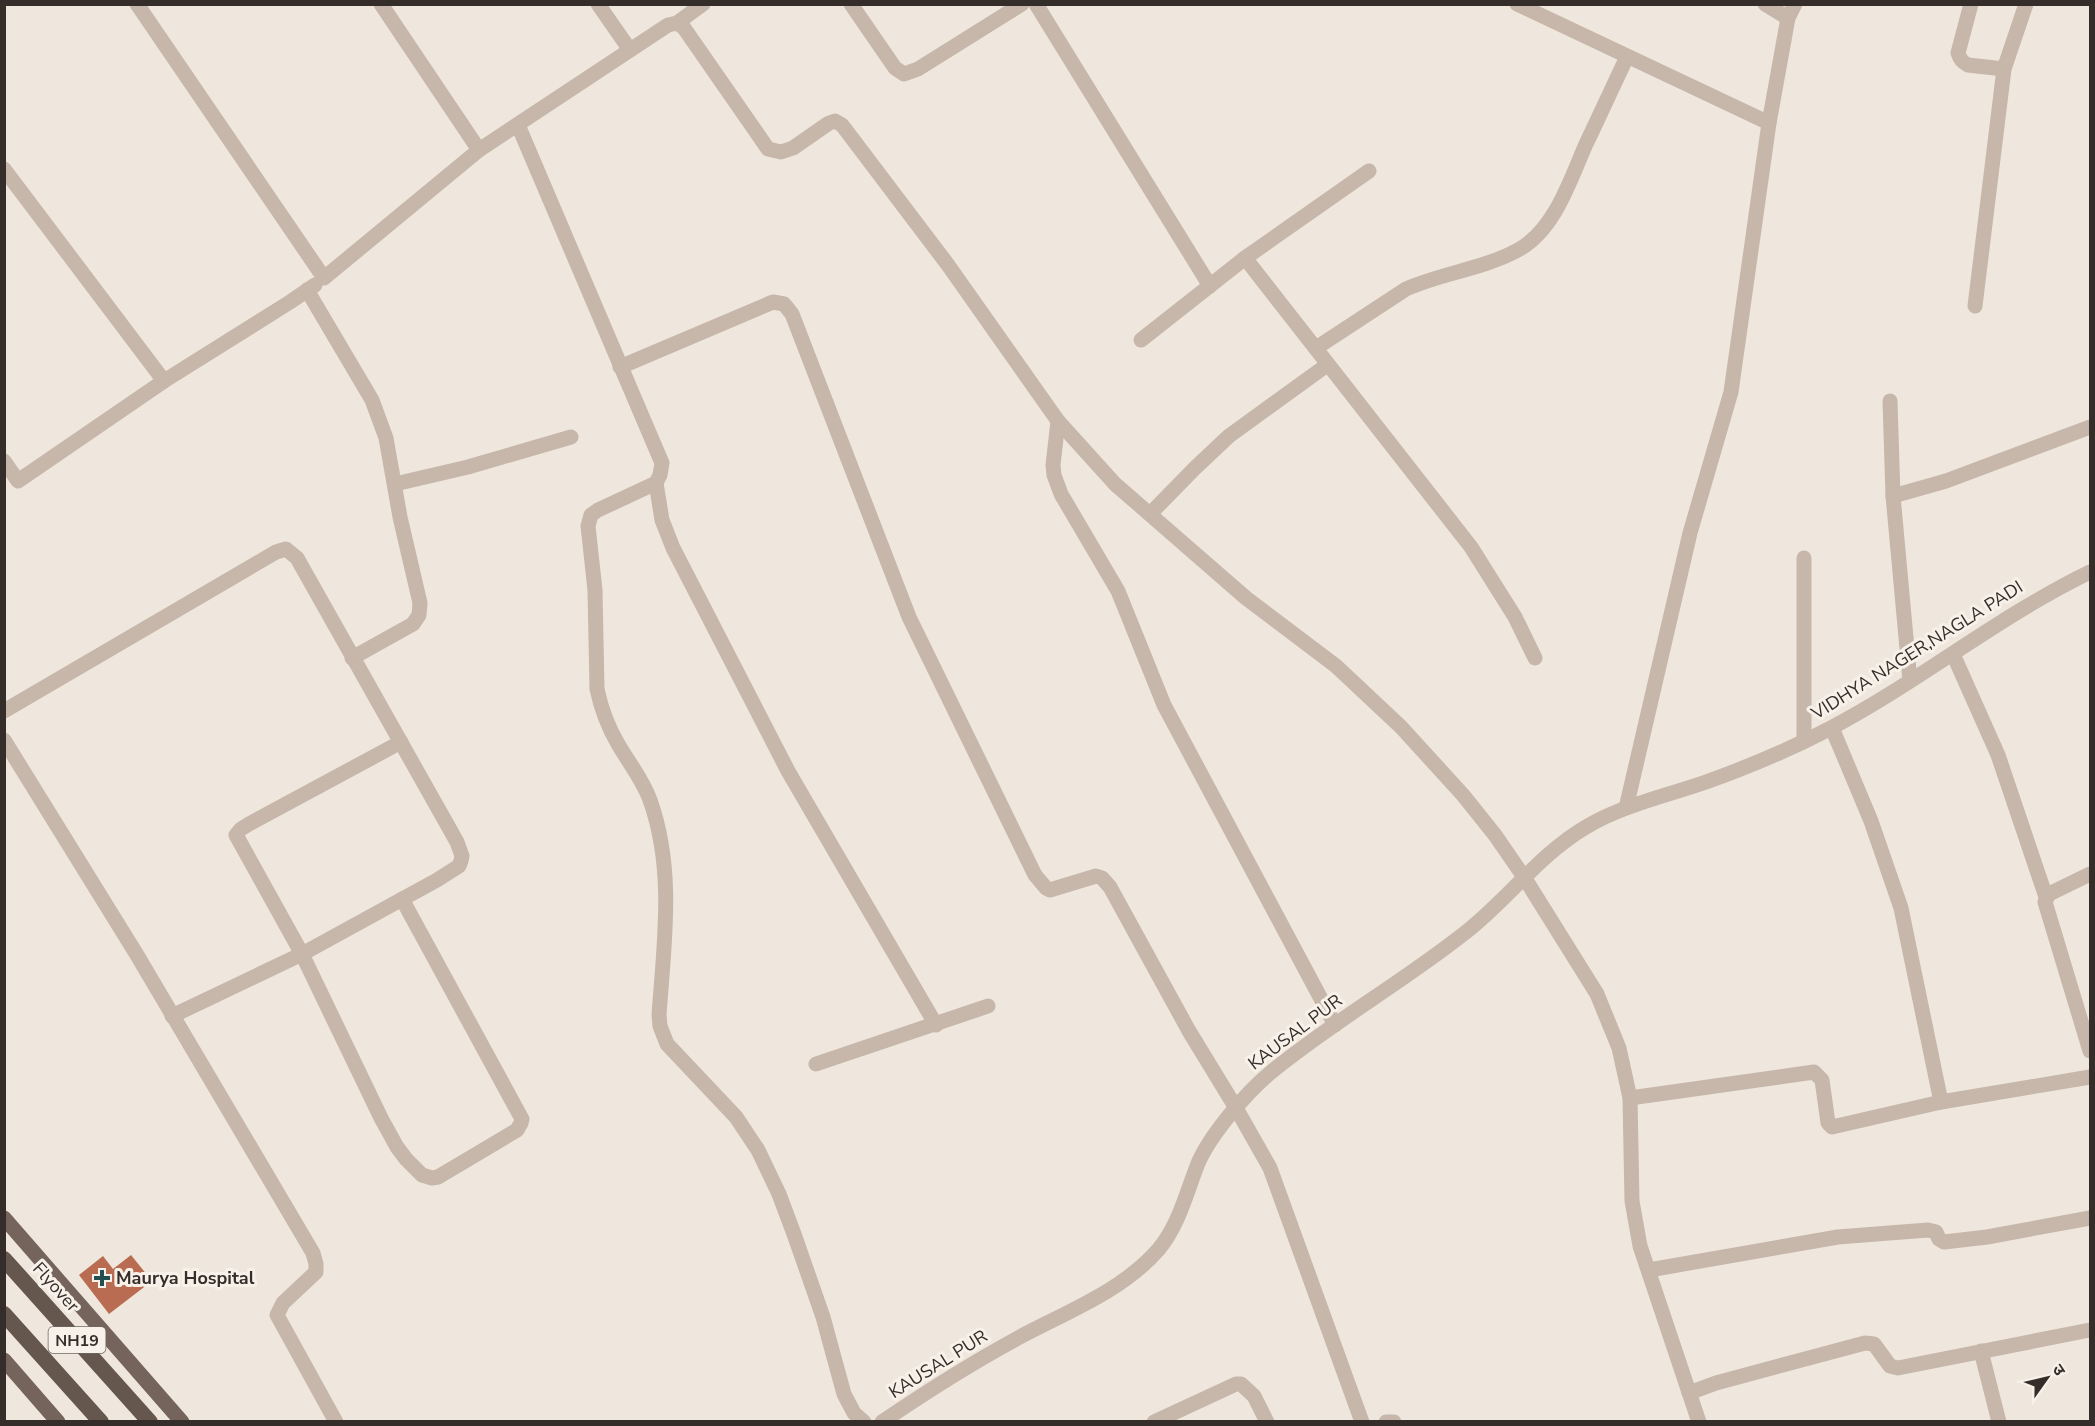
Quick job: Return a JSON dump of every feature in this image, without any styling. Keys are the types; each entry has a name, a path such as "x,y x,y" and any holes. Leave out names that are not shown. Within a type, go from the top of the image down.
{"highway":[{"name":"Flyover","path":"4,1259 150,1422"},
{"name":"NH19","path":"4,1314 101,1422"}],"main road":[{"path":"4,1218 182,1422"},
{"path":"4,1360 58,1422"}],"street":[{"path":"137,4 324,278"},
{"path":"381,4 479,150"},
{"path":"598,4 630,50"},
{"path":"4,489 164,381 324,278 479,150 703,4"},
{"path":"851,4 895,68 904,74 918,69 1022,4"},
{"path":"1036,4 1210,286"},
{"path":"1517,4 1769,123"},
{"path":"1626,808 1696,512 1731,392 1769,123 1792,11 1765,4"},
{"path":"1971,4 1960,44 1959,57 1968,65 2004,69"},
{"path":"1975,306 2004,69 2026,4"},
{"path":"677,23 684,28 768,149 781,152 793,148 829,123 835,121 842,125 954,273 1058,421 1115,484 1246,598 1336,666 1401,727 1463,795 1524,877 1585,972 1607,1014 1619,1048 1630,1098 1634,1216 1640,1246 1699,1422"},
{"path":"1316,348 1406,289 1503,257 1534,239 1557,209 1627,57"},
{"path":"518,125 662,463 656,483 662,520 669,540 788,771 936,1025"},
{"path":"4,169 164,381"},
{"path":"1141,340 1245,258 1369,171"},
{"path":"1245,258 1471,547 1505,600 1535,658"},
{"path":"306,290 372,400 386,438 420,603 419,615 413,624 352,658"},
{"path":"620,367 773,302 780,302 788,308 798,326 909,617 1035,875 1046,888 1052,890 1096,876 1106,881 1274,1179 1362,1422"},
{"path":"1150,514 1223,441 1328,365"},
{"path":"1890,401 1893,496 1910,681"},
{"path":"1058,421 1053,465 1061,494 1118,591 1164,705 1335,1025"},
{"path":"1893,496 1946,481 2091,427"},
{"path":"395,484 468,467 572,437"},
{"path":"4,461 18,481"},
{"path":"656,483 598,510 591,515 588,526 595,590 597,689 611,730 651,802 661,843 667,905 660,1026 667,1044 736,1117 758,1150 794,1234 823,1317 844,1395 854,1413 864,1422"},
{"path":"4,711 276,552 286,549 297,558 457,842 462,856 459,866 437,880 302,954 172,1016"},
{"path":"1803,558 1804,741"},
{"name":"VIDHYA NAGER,NAGLA PADI","path":"1626,808 1706,782 1832,728 1953,654 2035,600 2091,572"},
{"path":"1953,654 1998,755 2046,897 2045,902 2091,1051"},
{"path":"1832,728 1871,821 1901,908 1941,1102"},
{"path":"4,740 137,955 315,1259 316,1269 313,1277 283,1303 277,1315 336,1422"},
{"path":"401,742 249,824 236,835 302,954 397,1147 422,1175 432,1178 438,1177 517,1130 522,1119 402,899"},
{"name":"KAUSAL PUR","path":"882,1422 1016,1339 1103,1294 1145,1263 1158,1251 1170,1234 1202,1155 1236,1108 1270,1073 1467,931 1564,841 1587,826 1626,808"},
{"path":"2046,897 2091,874"},
{"path":"816,1064 988,1006"},
{"path":"1630,1098 1810,1072 1816,1073 1822,1080 1828,1123 1832,1127 1941,1102 2091,1077"},
{"path":"1649,1270 1861,1234 1933,1231 1944,1242 1987,1237 2091,1218"},
{"path":"1689,1393 1716,1383 1865,1343 1876,1345 1890,1366 1898,1368 2091,1330"},
{"path":"1981,1351 1999,1422"},
{"path":"1154,1422 1236,1384 1249,1389 1267,1422"},
{"path":"1386,1422 1394,1422"}],"building":[{"path":"131,1255 152,1281 109,1314 79,1275 103,1256 113,1269"}],"place":[{"name":"Maurya Hospital","path":"102,1278"}]}
